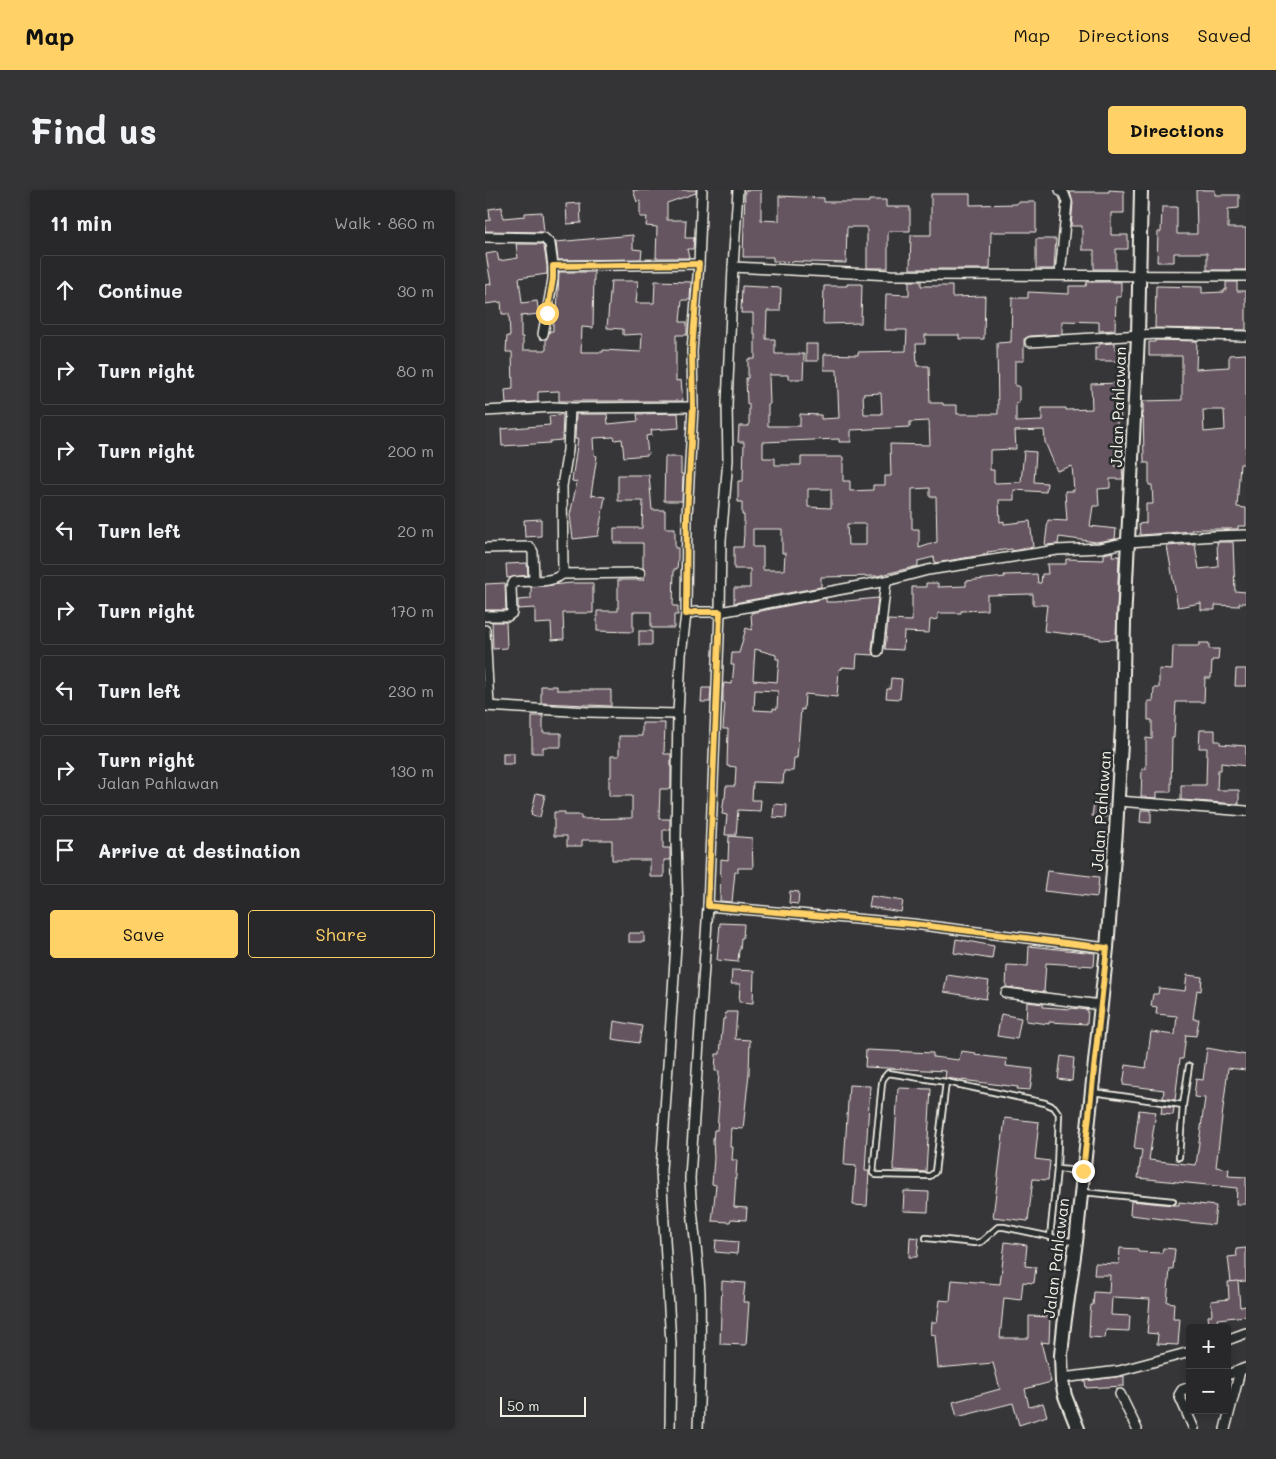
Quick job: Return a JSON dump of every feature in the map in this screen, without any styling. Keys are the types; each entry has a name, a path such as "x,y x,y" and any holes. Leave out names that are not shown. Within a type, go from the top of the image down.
{"street":[{"path":"670,1429 671,1344 661,1170 678,916 675,838 681,656 691,613 687,516 693,407 692,351 699,264 702,190"},
{"path":"699,1429 701,1375 699,1290 690,1178 708,906 721,540 728,460 727,404 738,190"},
{"path":"1060,275 1067,202 1061,190"},
{"name":"Jalan Pahlawan","path":"1078,1429 1065,1396 1061,1355 1063,1326 1076,1242 1107,948 1118,800 1122,726 1124,622 1138,336 1141,190"},
{"path":"485,237 544,238 550,244 553,279 543,334"},
{"path":"553,266 699,264"},
{"path":"733,267 891,275 1246,276"},
{"path":"1030,342 1157,334 1246,336"},
{"path":"485,411 510,409 693,407"},
{"path":"562,574 564,567 562,486 567,450 569,408"},
{"path":"691,613 718,612 886,581 928,570 1057,550 1100,548 1129,542 1246,535"},
{"path":"485,548 530,547 533,552 534,581"},
{"path":"485,616 510,615 512,610 513,583 516,582 556,578 562,574 640,573"},
{"path":"878,651 886,581"},
{"path":"485,630 487,706 588,712 678,714"},
{"path":"1118,800 1246,811"},
{"path":"708,906 913,924 1107,948"},
{"path":"1006,993 1101,1004"},
{"path":"1231,1339 1246,1333"},
{"path":"1062,1378 1119,1371 1186,1353"},
{"path":"1225,1429 1243,1370"},
{"path":"1186,1388 1179,1394 1186,1410"},
{"path":"1120,1394 1137,1429"},
{"path":"1188,1414 1194,1429"}],"lane":[{"path":"1179,1157 1183,1105 1189,1066"},
{"path":"946,1082 933,1175 877,1175 873,1173 882,1083 885,1075 888,1073 946,1082 1045,1103 1054,1107 1059,1114 1057,1169 1051,1237"},
{"path":"1091,1092 1183,1105"},
{"path":"1057,1169 1083,1171"},
{"path":"1081,1192 1173,1201"},
{"path":"926,1238 975,1243 981,1242 998,1227 1004,1227 1076,1242"}],"building":[{"path":"633,190 696,190 696,193 667,203 667,220 686,220 685,238 694,238 693,249 687,249 689,258 656,258 657,227 646,226 647,217 640,217 640,201 637,202"},
{"path":"745,190 761,190 761,220 779,221 779,196 824,198 824,202 886,200 886,207 910,207 910,231 888,231 888,268 867,268 867,227 847,227 846,263 773,261 773,257 743,257"},
{"path":"1109,190 1124,191 1124,213 1111,213 1111,235 1128,235 1128,249 1116,249 1116,269 1094,269 1094,250 1082,250 1082,226 1071,226 1073,203 1070,192 1109,192"},
{"path":"1196,190 1215,190 1215,195 1239,195 1239,208 1228,209 1228,228 1246,228 1246,270 1207,270 1207,253 1174,253 1174,262 1157,262 1158,232 1161,232 1162,207 1177,207 1177,234 1197,234"},
{"path":"931,194 970,194 970,205 1036,202 1036,232 991,232 990,269 910,269 911,235 931,235"},
{"path":"580,203 581,223 567,224 566,204"},
{"path":"502,207 503,218 525,216 525,213 542,212 544,232 485,231 485,221 490,220 489,209"},
{"path":"633,235 633,249 642,250 641,259 558,260 556,242"},
{"path":"1036,239 1056,239 1054,269 1036,269"},
{"path":"516,244 541,244 544,247 547,266 547,274 519,278 522,303 537,301 539,314 521,316 523,350 546,350 546,340 550,331 553,331 553,313 557,313 559,272 594,272 593,328 582,327 581,352 603,352 603,350 641,352 642,334 623,335 623,329 607,328 611,281 638,281 636,303 654,303 655,281 691,282 690,300 682,300 680,322 687,322 687,335 676,335 676,381 681,380 683,401 559,401 559,391 538,392 538,402 506,404 505,390 513,389 512,352 506,352 507,336 510,336 509,314 502,314 501,302 485,304 485,285 491,284 486,254 497,252 499,261 518,258"},
{"path":"909,281 921,281 921,286 952,286 952,297 985,296 984,339 959,339 959,335 925,335 925,344 916,344 917,366 929,366 930,403 957,405 957,414 998,414 997,343 1011,342 1012,298 1028,298 1028,292 1069,294 1069,286 1086,286 1087,282 1121,282 1121,297 1116,297 1115,330 1099,331 1099,322 1062,321 1062,334 1030,336 1024,339 1024,361 1015,361 1015,386 1019,386 1019,403 1016,403 1016,422 1042,421 1042,408 1066,408 1066,410 1092,409 1091,384 1119,383 1121,421 1117,421 1117,438 1114,438 1115,466 1122,466 1123,479 1110,479 1110,488 1098,489 1099,506 1093,506 1090,526 1116,529 1115,539 1096,542 1059,537 1058,544 1045,545 1048,520 1067,521 1065,491 1074,491 1072,466 1057,471 1045,442 1044,430 1015,431 1016,449 990,450 990,470 994,470 994,483 1021,482 1024,451 1036,452 1034,482 1047,483 1046,492 1014,490 1014,500 999,500 1000,522 1004,521 1004,524 1030,521 1033,547 1012,551 1012,549 987,552 988,554 935,563 934,557 918,561 918,566 877,576 821,577 821,587 734,603 734,588 750,588 750,569 734,569 734,547 743,547 744,534 742,502 738,502 738,481 743,481 744,442 738,442 739,426 749,426 746,378 748,378 748,359 755,359 753,313 741,313 742,286 781,288 780,311 767,311 766,339 775,339 775,354 804,354 803,379 788,379 788,375 769,375 770,404 768,404 768,426 800,426 800,414 821,415 821,419 839,418 837,370 824,370 824,354 858,355 858,352 906,351 907,330 885,330 886,294 909,295","holes":["881,393 882,414 864,414 863,394","929,421 930,445 890,444 891,476 885,476 885,485 873,485 873,490 850,491 850,481 843,481 843,457 801,457 801,465 775,465 775,458 763,458 763,442 839,439 839,442 851,442 851,430 910,427 910,422","930,488 930,497 936,497 937,542 919,548 919,529 912,529 912,489","808,489 831,489 831,508 808,507","847,524 866,524 866,545 848,545","753,529 782,529 782,553 785,553 784,570 763,570 763,547 753,547"]},
{"path":"1226,282 1237,282 1237,291 1246,291 1246,330 1155,328 1156,286 1202,287 1202,293 1224,292 1226,290"},
{"path":"847,284 862,284 861,323 823,324 824,286 847,286"},
{"path":"1155,340 1197,341 1196,369 1229,367 1229,355 1246,354 1246,464 1240,464 1237,507 1246,508 1246,526 1238,526 1238,529 1192,529 1192,531 1140,535 1139,524 1146,523 1146,504 1153,504 1152,485 1149,485 1149,463 1144,463 1143,401 1182,400 1182,356 1149,356 1149,342 1155,342","holes":["1203,410 1224,410 1225,430 1204,432"]},
{"path":"1115,343 1115,349 1121,349 1121,361 1095,361 1095,347 1099,347 1099,344"},
{"path":"806,344 818,344 818,361 806,361"},
{"path":"678,413 679,428 651,430 652,435 646,436 648,455 624,457 622,439 615,440 614,437 593,438 594,455 597,456 591,495 605,497 598,536 573,539 570,515 577,482 572,481 578,438 575,439 576,414 607,414 608,424 638,421 637,414"},
{"path":"563,414 562,440 550,441 550,443 502,446 501,429 550,425 549,416"},
{"path":"665,457 681,457 681,474 683,474 682,501 664,501"},
{"path":"618,475 649,475 652,510 665,510 665,528 675,528 675,548 678,548 678,558 677,569 674,569 673,606 678,606 678,615 674,615 674,628 651,628 651,612 633,612 633,632 597,631 597,611 618,611 618,580 643,580 646,573 643,567 643,543 614,543 614,528 642,528 643,501 618,501"},
{"path":"541,519 541,536 525,537 524,520"},
{"path":"1217,542 1233,542 1235,591 1246,592 1246,603 1239,603 1239,606 1215,605 1215,610 1201,610 1201,603 1178,607 1167,546 1195,544 1199,569 1218,567"},
{"path":"1113,552 1112,556 1119,556 1116,639 1100,640 1100,638 1044,631 1047,605 1033,605 1033,594 987,595 987,610 938,613 938,619 930,620 929,633 904,632 903,650 885,649 888,620 912,621 912,587 926,587 926,583 938,583 938,587 966,586 966,581 1005,577 1004,575 1037,574 1038,583 1041,583 1042,574 1048,574 1047,564 1066,564 1066,559 1104,560 1104,554"},
{"path":"527,563 528,575 507,578 506,564"},
{"path":"505,583 506,610 485,610 485,584"},
{"path":"593,583 593,613 563,613 564,639 552,640 551,623 535,624 535,608 518,609 518,600 531,599 531,587"},
{"path":"826,598 826,602 836,602 878,598 873,655 857,654 856,668 842,667 842,669 839,669 837,697 805,694 804,710 801,709 797,758 794,758 793,771 784,771 783,783 753,782 752,800 761,800 760,811 738,810 736,835 725,835 727,815 722,814 724,798 726,786 735,786 736,767 727,766 728,729 723,729 725,703 723,703 723,689 724,683 732,684 734,665 731,665 732,653 739,653 746,628 752,630 751,613","holes":["755,649 776,655 776,659 779,659 777,682 753,680","755,690 778,691 777,709 773,708 773,711 754,710"]},
{"path":"492,622 506,622 507,648 493,649"},
{"path":"639,631 652,631 652,645 639,645"},
{"path":"1199,643 1209,643 1209,649 1219,649 1218,660 1212,660 1211,678 1205,678 1204,702 1176,702 1174,738 1172,738 1171,792 1157,792 1157,798 1141,797 1142,769 1146,769 1146,738 1152,739 1152,720 1148,720 1148,701 1153,701 1154,688 1159,688 1159,669 1172,670 1173,646 1199,646"},
{"path":"1236,669 1246,669 1246,686 1235,686"},
{"path":"891,678 902,679 900,699 886,698 887,689 890,689"},
{"path":"541,686 557,686 557,690 611,690 611,706 541,703"},
{"path":"702,688 711,688 710,702 701,702"},
{"path":"532,716 543,716 543,733 561,733 561,747 543,747 543,753 532,753"},
{"path":"642,723 665,723 664,754 671,754 671,789 660,789 659,819 670,819 670,830 663,830 663,848 670,848 670,860 664,860 664,877 650,877 650,860 612,860 612,840 582,840 582,846 567,846 567,836 554,836 554,812 565,812 565,815 581,815 581,819 632,818 632,796 609,796 611,756 619,756 619,736 642,736"},
{"path":"1200,730 1215,730 1215,741 1220,741 1220,744 1246,746 1246,766 1221,763 1221,770 1218,770 1217,790 1239,790 1239,804 1181,800 1181,785 1206,785 1207,748 1199,748"},
{"path":"503,753 514,753 514,764 503,764"},
{"path":"536,793 545,795 540,817 531,815"},
{"path":"1094,802 1108,804 1106,817 1092,816"},
{"path":"774,804 787,805 786,818 773,817"},
{"path":"1141,810 1151,810 1151,823 1140,822"},
{"path":"729,836 752,838 753,868 738,868 738,872 735,872 732,902 720,901 721,859 728,860"},
{"path":"1047,871 1099,877 1097,897 1044,891"},
{"path":"790,891 799,892 798,904 789,903"},
{"path":"871,896 903,901 901,912 869,907"},
{"path":"720,923 744,924 738,962 717,960"},
{"path":"629,933 644,933 644,942 629,942"},
{"path":"956,939 994,946 992,959 954,953"},
{"path":"1029,946 1095,953 1094,966 1046,963 1044,992 1006,987 1007,965 1028,966"},
{"path":"732,970 754,971 753,1003 739,1002 740,984 731,984"},
{"path":"947,975 989,981 986,999 944,992"},
{"path":"1187,975 1202,977 1201,991 1197,990 1193,1019 1199,1019 1196,1036 1186,1035 1183,1059 1180,1059 1175,1100 1163,1098 1164,1090 1123,1085 1126,1065 1146,1068 1151,1032 1175,1035 1177,1016 1156,1014 1157,1007 1151,1006 1153,994 1158,994 1159,988 1185,991"},
{"path":"1027,1002 1043,1004 1043,1007 1088,1010 1087,1024 1049,1022 1049,1024 1026,1021"},
{"path":"726,1012 737,1012 735,1039 750,1040 749,1073 743,1129 731,1128 730,1147 733,1147 732,1160 737,1160 734,1207 747,1208 746,1220 731,1219 730,1222 712,1221 716,1185 712,1184 713,1141 714,1130 717,1130 719,1103 717,1103 719,1071 715,1071 716,1054 720,1054 723,1019 725,1019"},
{"path":"1001,1014 1021,1018 1017,1039 997,1036"},
{"path":"614,1021 642,1026 639,1043 612,1039"},
{"path":"1207,1048 1246,1055 1246,1070 1228,1068 1216,1167 1229,1169 1228,1176 1246,1177 1246,1204 1236,1204 1237,1188 1138,1178 1142,1150 1134,1149 1139,1110 1156,1112 1149,1160 1196,1165 1205,1098 1194,1097 1196,1079 1203,1080"},
{"path":"866,1050 933,1053 933,1057 959,1060 961,1051 976,1053 975,1055 1007,1059 1006,1066 1033,1069 1030,1090 945,1078 946,1071 865,1067"},
{"path":"1061,1056 1074,1058 1072,1081 1058,1079"},
{"path":"849,1085 870,1086 865,1171 869,1171 867,1206 853,1205 856,1166 844,1165"},
{"path":"898,1088 931,1089 926,1172 893,1170"},
{"path":"1162,1106 1174,1108 1173,1115 1161,1114"},
{"path":"1005,1118 1039,1122 1035,1159 1050,1161 1048,1180 1033,1179 1028,1221 993,1217"},
{"path":"904,1191 929,1192 928,1212 903,1211"},
{"path":"1131,1201 1173,1205 1179,1205 1179,1202 1216,1206 1214,1225 1130,1215"},
{"path":"910,1237 919,1238 917,1257 909,1257"},
{"path":"716,1240 738,1242 737,1254 715,1252"},
{"path":"1005,1242 1027,1245 1025,1266 1036,1267 1034,1283 1023,1282 1021,1300 1004,1298 1000,1338 1029,1338 1029,1316 1050,1317 1049,1343 1041,1342 1051,1382 1025,1389 1029,1407 1043,1403 1047,1416 1019,1425 1013,1403 957,1417 953,1402 1000,1389 993,1363 938,1368 935,1335 931,1334 932,1322 937,1322 940,1300 950,1301 952,1280 1000,1284"},
{"path":"1120,1248 1138,1249 1138,1252 1162,1253 1163,1248 1175,1249 1173,1269 1170,1269 1167,1302 1174,1303 1173,1319 1180,1319 1178,1345 1157,1344 1158,1334 1147,1333 1150,1299 1112,1297 1111,1315 1130,1316 1129,1331 1106,1330 1105,1338 1089,1337 1091,1305 1093,1305 1094,1292 1109,1293 1110,1275 1094,1275 1095,1263 1119,1264"},
{"path":"1246,1248 1246,1281 1231,1282 1228,1257 1237,1256 1236,1249"},
{"path":"722,1281 745,1283 743,1302 749,1302 746,1345 720,1344"},
{"path":"1238,1281 1240,1307 1246,1306 1246,1316 1217,1319 1218,1324 1209,1324 1208,1316 1212,1315 1211,1301 1229,1299 1228,1282"},
{"path":"1124,1376 1124,1386 1086,1388 1085,1381"}],"route":[{"path":"547,313 553,279 553,266 699,264 692,351 693,407 687,516 686,614 720,612 708,906 913,924 1107,948 1083,1171"}]}
